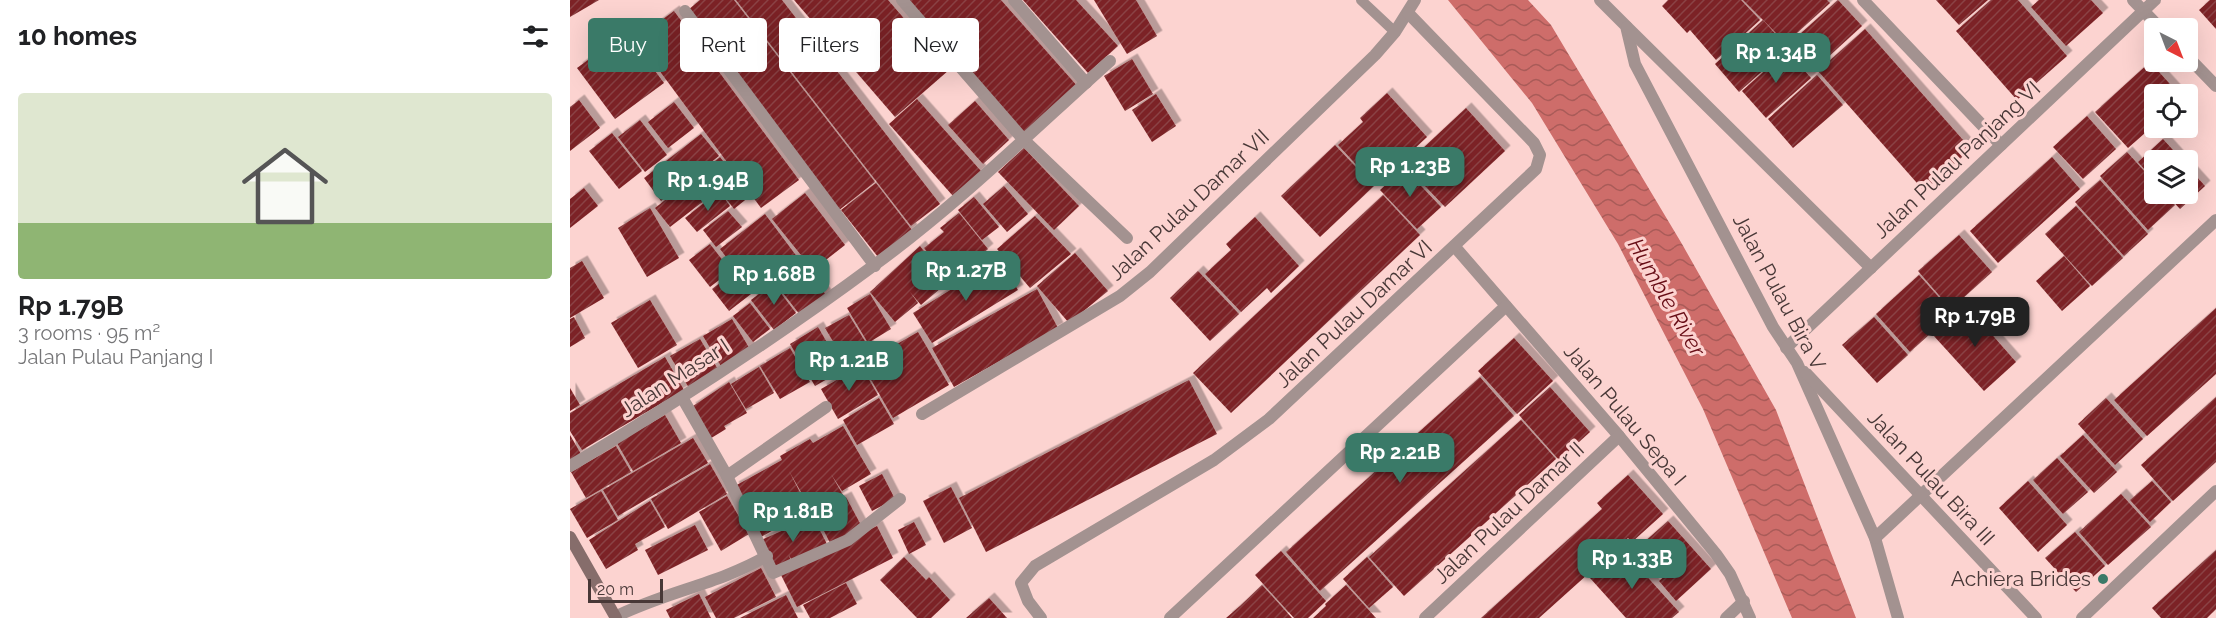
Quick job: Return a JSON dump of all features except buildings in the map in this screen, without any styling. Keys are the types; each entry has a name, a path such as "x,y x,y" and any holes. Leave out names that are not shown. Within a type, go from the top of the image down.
{"main road":[{"path":"571,542 615,617"}],"street":[{"path":"902,0 1023,139 1127,238"},
{"path":"1014,0 1086,83"},
{"name":"Jalan Pulau Damar VII","path":"922,414 1120,296 1150,272 1376,55 1395,32 1415,0"},
{"path":"1599,0 1871,268"},
{"path":"1863,0 2001,145"},
{"path":"2133,0 2150,18"},
{"name":"Jalan Pulau Panjang VI","path":"1786,348 2155,0"},
{"path":"685,11 874,266"},
{"name":"Jalan Pulau Damar VI","path":"1041,618 1023,592 1021,583 1035,566 1214,460 1269,419 1536,169 1540,155 1534,143 1408,13"},
{"name":"Jalan Pulau Bira V","path":"1626,26 1635,64 1786,348 1797,363 1875,538 1898,618"},
{"name":"Jalan Masar I","path":"570,466 683,399 874,266 1023,139 1110,61"},
{"path":"2198,68 2216,87"},
{"path":"1875,538 2216,220"},
{"name":"Jalan Pulau Sepa I","path":"1455,247 1619,436 1716,554 1744,602 1750,618"},
{"path":"1170,618 1506,306"},
{"name":"Jalan Pulau Bira III","path":"1797,363 2036,618"},
{"path":"683,399 727,476 767,556 773,573 848,540 900,499"},
{"path":"727,476 826,407"},
{"name":"Jalan Pulau Damar II","path":"1425,618 1619,436"},
{"path":"2082,618 2216,491"},
{"path":"615,617 689,586 739,573 767,556"},
{"path":"1726,618 1744,602"}],"lane":[{"path":"1361,0 1395,32"}],"water":[{"name":"Humble River","path":"1448,0 1528,0 1551,25 1682,244 1776,410 1856,618 1792,618 1703,409 1618,244 1532,103"}],"place":[{"name":"Achiera Brides","path":"2103,579"}]}
